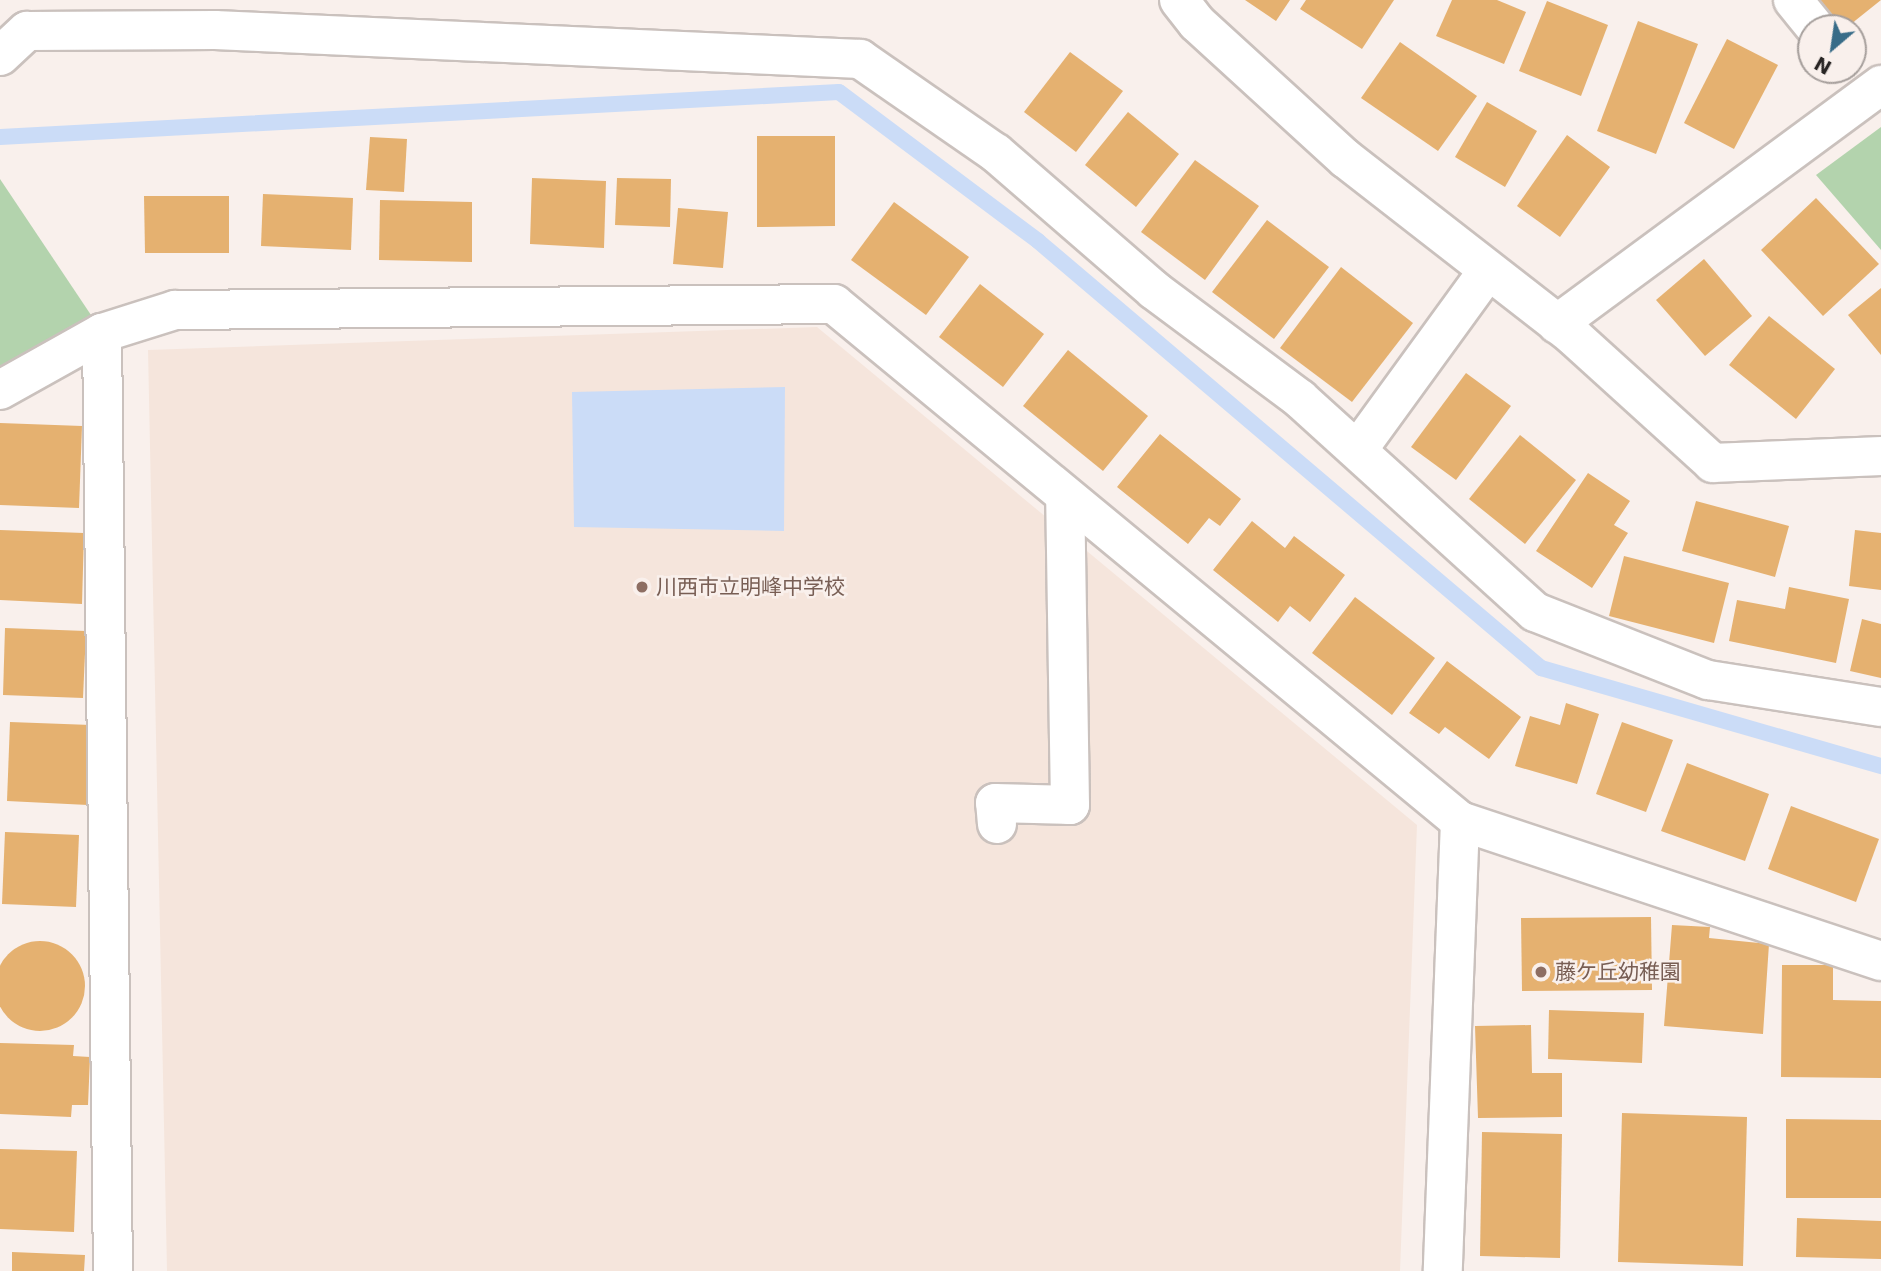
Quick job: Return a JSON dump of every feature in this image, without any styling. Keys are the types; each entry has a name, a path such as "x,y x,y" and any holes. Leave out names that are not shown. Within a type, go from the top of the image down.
{"street":[{"path":"1179,0 1197,23 1346,159 1487,272 1557,324 1713,463 1881,456"},
{"path":"1793,0 1804,14"},
{"path":"0,56 27,31 215,30 860,59 996,153 1154,290 1359,449 1535,612 1708,680 1881,707"},
{"path":"1557,324 1866,84"},
{"path":"1359,449 1487,272"},
{"path":"0,390 102,333 175,310 834,304 1460,821 1881,961"},
{"path":"102,333 113,1271"},
{"path":"997,824 995,803 1070,805 1065,496"},
{"path":"1443,1271 1460,821"}],"shaded area":[{"name":"川西市立明峰中学校","path":"817,327 1417,825 1400,1271 167,1271 148,350"}],"green space":[{"path":"1881,127 1881,250 1816,175"},
{"path":"0,179 91,315 79,335 0,380"}],"water":[{"path":"785,387 784,531 574,527 572,392"}],"building":[{"path":"1245,0 1290,0 1276,21"},
{"path":"1306,0 1394,0 1362,49 1300,9"},
{"path":"1452,0 1497,0 1526,12 1504,64 1436,36"},
{"path":"1818,0 1881,0 1864,14 1829,14"},
{"path":"1547,1 1608,25 1581,96 1519,71"},
{"path":"1638,21 1698,44 1656,154 1597,131"},
{"path":"1727,39 1778,65 1734,149 1684,123"},
{"path":"1400,42 1477,96 1438,151 1361,98"},
{"path":"1070,52 1123,91 1076,152 1024,112"},
{"path":"1487,102 1537,131 1505,187 1455,157"},
{"path":"1128,112 1179,154 1136,207 1085,165"},
{"path":"1567,135 1610,167 1560,237 1517,206"},
{"path":"757,136 835,136 835,226 757,227"},
{"path":"370,137 407,139 404,192 366,190"},
{"path":"1195,160 1259,206 1205,280 1141,232"},
{"path":"532,178 606,181 604,248 530,244"},
{"path":"617,178 671,179 670,227 615,225"},
{"path":"263,194 353,198 351,250 261,246"},
{"path":"144,196 229,196 229,253 145,253"},
{"path":"1816,198 1879,264 1823,316 1761,250"},
{"path":"380,200 472,202 472,262 379,260"},
{"path":"894,202 969,257 926,315 851,260"},
{"path":"678,208 728,212 723,268 673,264"},
{"path":"1267,220 1329,267 1274,339 1212,292"},
{"path":"1704,259 1752,316 1705,356 1656,300"},
{"path":"1341,267 1413,323 1352,402 1280,348"},
{"path":"980,284 1044,334 1003,387 939,337"},
{"path":"1881,288 1881,355 1848,315"},
{"path":"1769,316 1835,369 1796,419 1729,365"},
{"path":"1068,350 1148,416 1103,471 1023,406"},
{"path":"1466,373 1511,406 1456,480 1411,447"},
{"path":"0,423 82,426 79,508 0,505"},
{"path":"1160,434 1241,499 1220,526 1209,518 1188,544 1117,487"},
{"path":"1520,435 1576,480 1525,544 1469,499"},
{"path":"1588,473 1630,501 1614,525 1628,533 1592,588 1536,551"},
{"path":"1696,501 1789,526 1775,577 1682,551"},
{"path":"1252,521 1285,548 1294,536 1345,575 1310,622 1290,606 1278,622 1213,570"},
{"path":"0,530 84,533 82,604 0,600"},
{"path":"1855,530 1881,533 1881,590 1849,586"},
{"path":"1624,556 1729,583 1714,643 1609,616"},
{"path":"1789,587 1849,599 1836,663 1729,641 1737,600 1785,609"},
{"path":"1355,597 1435,658 1392,715 1312,653"},
{"path":"1862,619 1881,624 1881,678 1850,671"},
{"path":"5,628 86,631 83,698 3,695"},
{"path":"1447,661 1521,717 1489,759 1445,727 1439,734 1409,713"},
{"path":"1566,703 1599,714 1577,784 1515,766 1530,716 1560,725"},
{"path":"10,722 91,725 88,805 7,801"},
{"path":"1622,722 1673,740 1646,812 1596,794"},
{"path":"1687,763 1769,794 1745,861 1661,831"},
{"path":"1791,806 1879,839 1856,902 1768,869"},
{"path":"5,832 79,835 76,907 2,904"},
{"path":"1651,917 1652,990 1522,991 1521,918"},
{"path":"1672,925 1710,927 1709,938 1769,944 1763,1034 1664,1026"},
{"path":"40,941 57,945 72,954 81,969 85,986 81,1003 72,1018 57,1027 40,1031 23,1027 8,1018 -1,1003 -5,986 -1,969 8,954 23,945"},
{"path":"1782,965 1833,965 1833,1000 1881,1001 1881,1078 1781,1077"},
{"path":"1549,1010 1644,1013 1642,1063 1548,1059"},
{"path":"1531,1025 1532,1073 1562,1073 1562,1117 1478,1118 1475,1026"},
{"path":"0,1043 74,1045 73,1056 90,1057 88,1105 72,1105 71,1117 0,1114"},
{"path":"1622,1113 1747,1117 1743,1266 1618,1262"},
{"path":"1786,1119 1881,1120 1881,1198 1786,1198"},
{"path":"1482,1132 1562,1134 1560,1258 1480,1256"},
{"path":"0,1149 77,1151 74,1232 0,1229"},
{"path":"1797,1218 1881,1221 1881,1259 1796,1257"},
{"path":"12,1252 85,1255 84,1271 12,1271"}],"waterway":[{"path":"0,137 839,92 1038,241 1541,668 1881,766"}],"place":[{"name":"川西市立明峰中学校","path":"642,587"},
{"name":"藤ケ丘幼稚園","path":"1541,972"}]}
